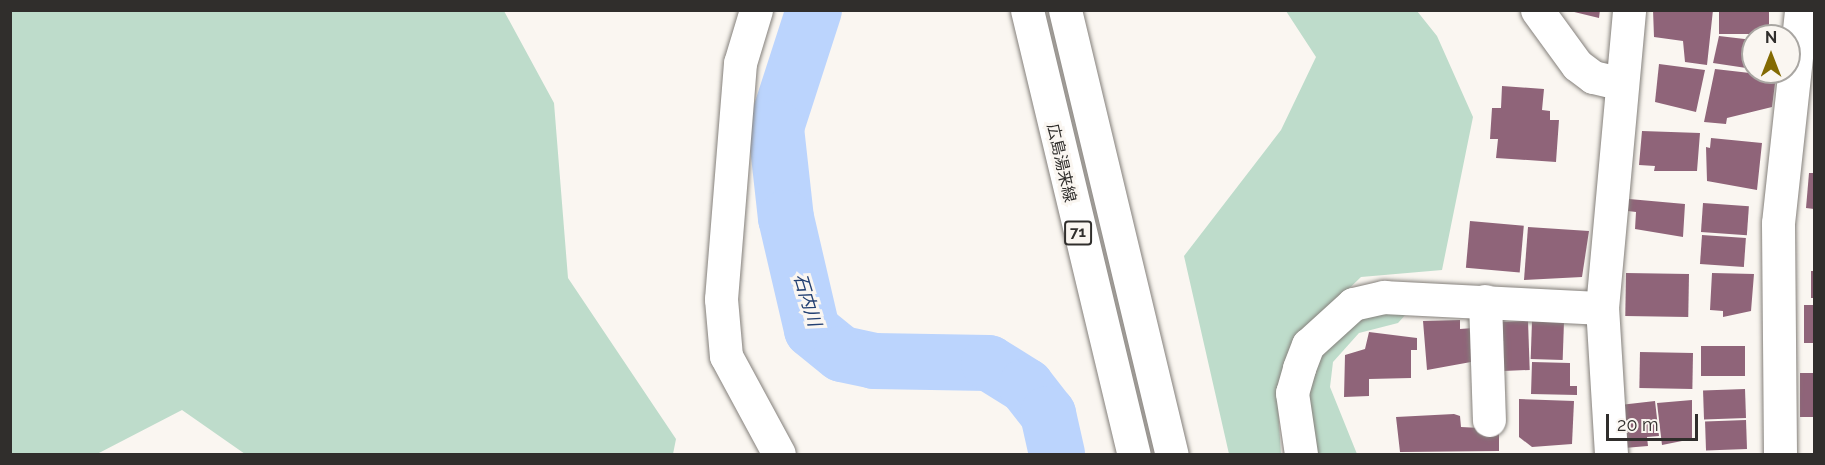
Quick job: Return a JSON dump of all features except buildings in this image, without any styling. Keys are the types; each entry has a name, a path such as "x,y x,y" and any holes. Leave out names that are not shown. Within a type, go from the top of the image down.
{"street":[{"path":"756,10 740,63 721,299 726,356 779,454"},
{"name":"広島湯来線","path":"1027,10 1134,454"},
{"name":"71","path":"1065,10 1172,454"},
{"path":"1537,10 1577,65 1593,77 1619,83"},
{"path":"1611,454 1602,308 1619,83 1629,10"},
{"path":"1780,454 1778,223 1801,10"},
{"path":"1301,454 1292,393 1308,345 1337,314 1372,298 1485,301 1602,308"},
{"path":"1485,301 1489,420"}],"green space":[{"path":"10,11 504,11 554,103 568,278 676,439 673,454 245,454 182,410 97,454 11,454"},
{"path":"1286,11 1417,11 1437,36 1473,117 1442,270 1361,277 1306,330 1277,390 1281,454 1229,454 1184,256 1281,130 1316,57"},
{"path":"1376,311 1407,313 1398,323 1359,333 1333,362 1330,387 1357,454 1311,454 1302,409 1321,352 1345,325"}],"waterway":[{"name":"石内川","path":"814,10 776,128 786,218 812,330 842,354 874,361 989,363 1026,386 1048,414 1057,454"}]}
